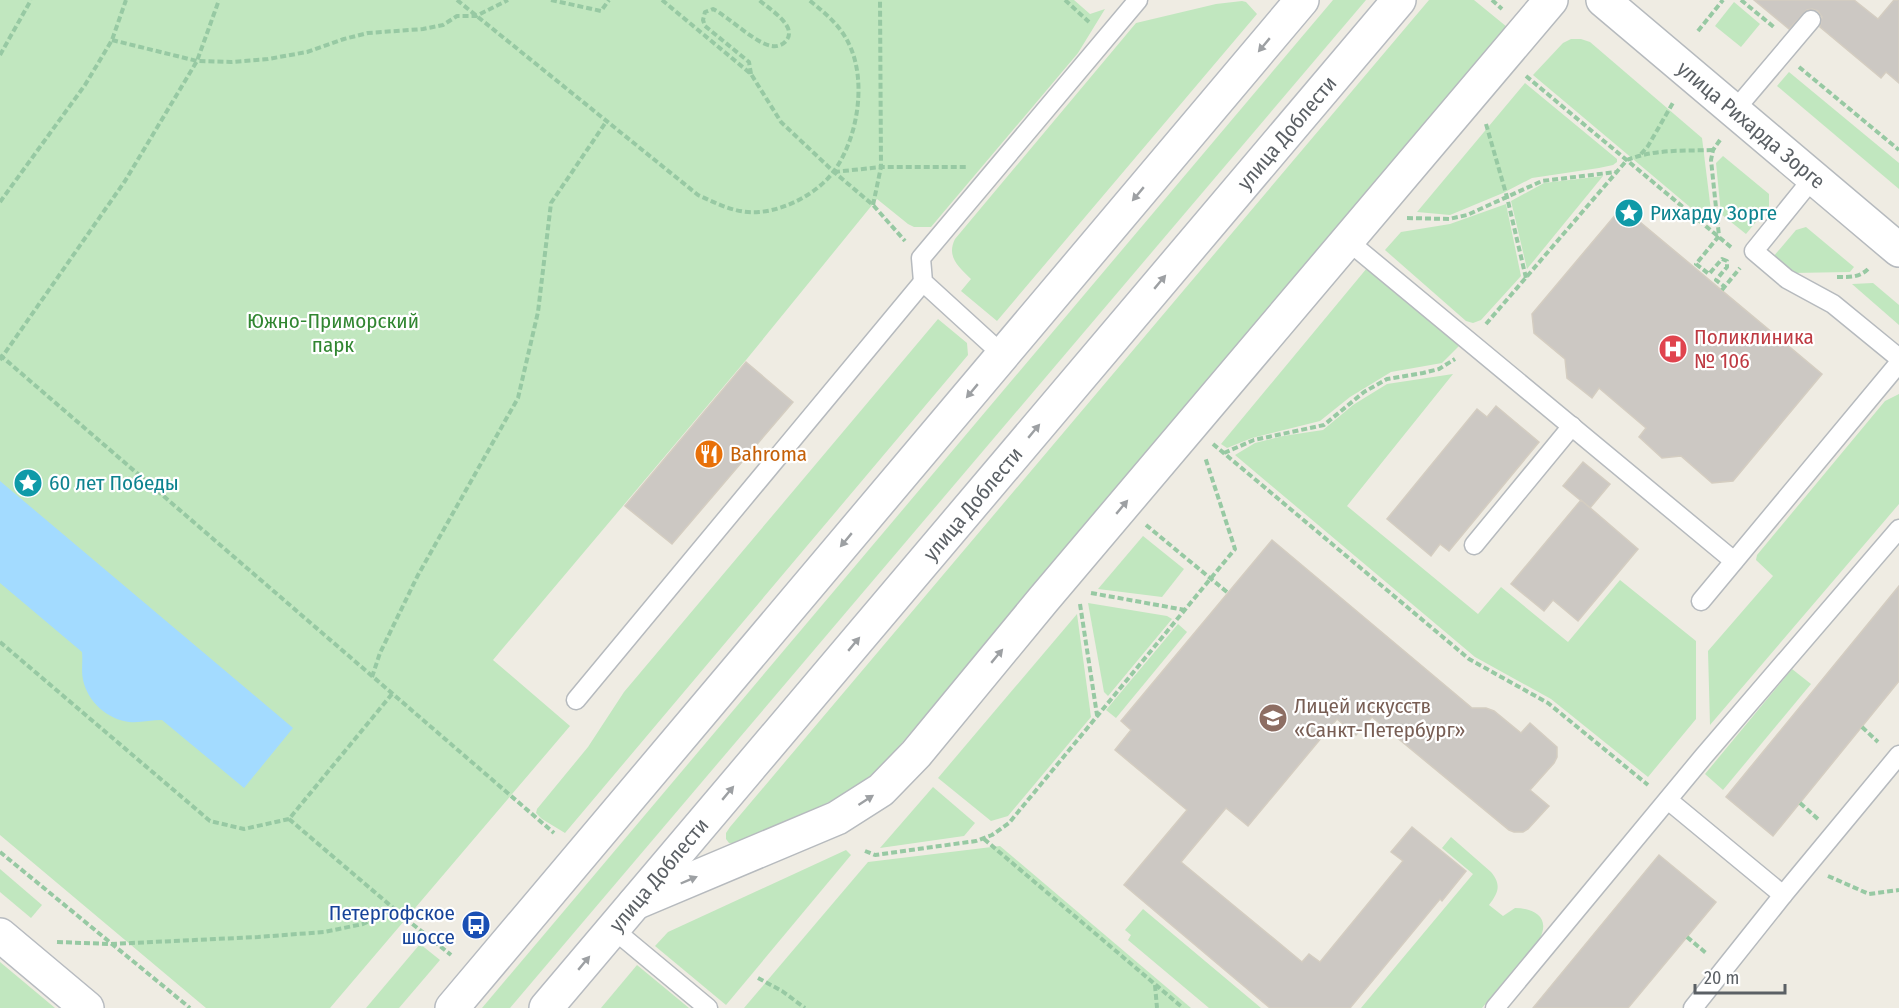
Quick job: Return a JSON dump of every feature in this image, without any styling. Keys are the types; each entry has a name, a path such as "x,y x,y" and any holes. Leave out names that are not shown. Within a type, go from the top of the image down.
{"main road":[{"path":"452,1008 1302,0"},
{"name":"улица Доблести","path":"546,1008 1399,0"},
{"path":"635,903 837,818 881,790 916,754 1043,600 1551,0"},
{"name":"улица Рихарда Зорге","path":"1603,0 1813,178 1895,237"},
{"path":"0,935 87,1008"}],"lane":[{"path":"1003,354 923,282 921,258 1107,38 1130,3"},
{"path":"1734,111 1811,20"},
{"path":"1813,178 1754,251 1787,279 1833,304 1899,358"},
{"path":"1347,242 1734,561"},
{"path":"576,700 923,282"},
{"path":"1701,601 1899,363"},
{"path":"1474,545 1572,426"},
{"path":"1495,1008 1668,800 1899,529"},
{"path":"1693,1008 1783,895 1898,758"},
{"path":"1668,800 1783,895"},
{"path":"613,929 708,1008"}],"path":[{"path":"0,55 31,0"},
{"path":"0,202 78,94 112,40 126,0"},
{"path":"219,0 196,60 126,181 1,358 554,833"},
{"path":"457,0 698,195 732,210 759,212 786,206 813,190 834,172 848,146 858,107 858,80 849,44 834,21 809,0"},
{"path":"112,40 196,60 231,62 268,59 307,52 368,33 423,29 443,25 457,16 476,16 508,0"},
{"path":"551,0 601,11 609,0"},
{"path":"662,0 751,74 781,122 873,205 921,258"},
{"path":"751,74 749,62 705,26 703,20 705,12 713,9 761,42 773,46 782,45 788,40 790,33 784,21 759,0"},
{"path":"873,205 882,167 880,0"},
{"path":"1065,0 1107,38"},
{"path":"1698,31 1723,0"},
{"path":"1741,0 1787,48 1899,150"},
{"path":"1523,73 1740,254"},
{"path":"1224,453 1254,440 1324,425 1364,392 1388,380 1439,369 1454,360 1627,160 1640,154 1648,146 1674,101"},
{"path":"1484,118 1507,197 1526,278"},
{"path":"372,676 380,653 418,575 518,398 538,312 551,202 607,122"},
{"path":"1720,140 1713,150 1711,160 1719,236 1696,264 1709,274 1722,259 1727,261 1727,267 1716,280 1723,288 1734,276"},
{"path":"1640,154 1713,150"},
{"path":"834,172 882,167 998,167"},
{"path":"1400,218 1449,219 1467,215 1542,181 1617,172"},
{"path":"1210,442 1469,659 1548,703 1668,800"},
{"path":"865,851 875,855 976,841 992,835 1009,823 1235,549 1203,451"},
{"path":"1143,523 1227,592"},
{"path":"1084,592 1185,610"},
{"path":"1079,598 1097,716"},
{"path":"0,642 210,821 244,830 289,819 392,694"},
{"path":"289,819 394,909 452,955"},
{"path":"983,838 1183,1008"},
{"path":"0,852 189,1008"},
{"path":"1806,867 1869,894 1899,890"},
{"path":"53,941 111,944 324,932 363,924 394,909"},
{"path":"758,978 782,991 805,1008"},
{"path":"1155,984 1157,1008"}],"green space":[{"name":"Южно-Приморский парк","path":"0,0 1074,0 1090,14 1105,9 1078,53 931,227 914,227 908,224 877,199 746,360 493,660 570,726 330,1008 206,1008 0,835"},
{"path":"1333,0 1366,0 510,1008 482,1008"},
{"path":"1429,0 1474,0 1507,27 884,764 853,788 819,807 747,840 735,844 729,843 726,833 730,827"},
{"path":"1246,2 1257,14 997,321 961,291 971,279 958,266 953,256 955,239 1136,23 1216,4"},
{"path":"1734,2 1760,24 1741,47 1715,26"},
{"path":"1571,39 1590,42 1702,138 1712,219 1709,223 1533,75 1563,43"},
{"path":"1789,72 1899,163 1899,189 1777,86"},
{"path":"1525,83 1617,159 1617,162 1599,168 1532,178 1450,215 1417,212"},
{"path":"1723,156 1769,194 1769,206 1746,234 1721,214 1716,163"},
{"path":"1603,176 1527,269 1511,201 1544,183"},
{"path":"1506,204 1521,276 1481,320 1473,323 1466,321 1385,250 1401,232 1450,224"},
{"path":"1806,227 1854,267 1850,272 1792,273 1773,257 1796,230"},
{"path":"1367,268 1460,345 1442,363 1391,372 1350,397 1320,421 1252,438 1227,448 1221,444"},
{"path":"1873,283 1899,305 1899,325 1852,284"},
{"path":"938,319 967,343 968,355 565,833 542,819 536,813 537,809 588,747 624,692"},
{"path":"1453,374 1347,506 1478,614 1501,587 1568,642 1620,580 1696,641 1696,719 1648,777 1551,699 1475,657 1235,455 1255,443 1323,430 1353,405 1387,384"},
{"path":"1899,394 1899,504 1710,725 1708,651 1773,576 1756,560 1757,555 1885,401"},
{"path":"1143,536 1184,569 1162,597 1098,589"},
{"path":"1088,603 1167,616 1172,619 1108,696 1104,692"},
{"path":"1077,614 1091,717 1008,816 991,821 938,778"},
{"path":"1178,624 1187,632 1116,718 1106,710"},
{"path":"1792,669 1811,684 1723,790 1705,774"},
{"path":"933,787 975,823 964,836 880,848"},
{"path":"1451,837 1491,872 1497,881 1498,889 1489,905 1503,916 1515,908 1529,910 1539,916 1543,926 1539,940 1482,1008 1361,1008 1473,874 1442,848"},
{"path":"1000,846 1191,1008 744,1008 868,862"},
{"path":"846,850 851,855 726,1005 655,946 668,932"},
{"path":"0,869 42,905 31,918 0,892"},
{"path":"1143,909 1261,1008 1209,1008 1128,940 1131,935 1125,930"},
{"path":"420,944 440,960 399,1008 366,1008"},
{"path":"0,962 55,1008 0,1008"},
{"path":"637,965 689,1008 601,1008"}],"water":[{"path":"0,481 293,728 244,788 162,720 129,722 121,720 106,713 94,702 83,680 82,652 0,583"}],"building":[{"path":"1754,0 1854,0 1878,19 1894,0 1899,0 1899,83 1886,72 1881,78 1820,27 1822,17 1818,11 1807,10 1789,29"},
{"name":"Поликлиника № 106","path":"1622,207 1822,374 1733,481 1712,483 1681,456 1662,458 1639,437 1646,428 1599,388 1592,398 1567,378 1565,359 1534,333 1532,314"},
{"name":"Bahroma","path":"746,362 793,402 672,544 625,506"},
{"path":"1496,406 1539,442 1449,551 1440,544 1431,556 1387,519 1477,409 1487,417"},
{"path":"1583,462 1610,484 1590,508 1563,486"},
{"path":"1581,500 1638,549 1578,621 1553,600 1544,611 1511,584"},
{"path":"1272,540 1472,708 1486,708 1494,711 1521,733 1530,723 1557,747 1557,757 1554,763 1530,790 1549,806 1528,829 1523,832 1514,832 1372,717 1356,735 1337,719 1248,826 1226,808 1181,862 1302,962 1309,954 1320,962 1403,861 1391,852 1412,827 1466,871 1350,1008 1270,1008 1124,885 1187,810 1115,750 1131,730 1121,721"},
{"path":"1899,586 1899,681 1773,836 1726,797"},
{"path":"1659,855 1716,902 1628,1008 1533,1008"}],"place":[{"name":"Рихарду Зорге","path":"1629,213"},
{"name":"Поликлиника № 106","path":"1673,349"},
{"name":"Bahroma","path":"709,454"},
{"name":"60 лет Победы","path":"28,483"},
{"name":"Лицей искусств «Санкт-Петербург»","path":"1273,718"},
{"name":"Петергофское шоссе","path":"476,925"}]}
